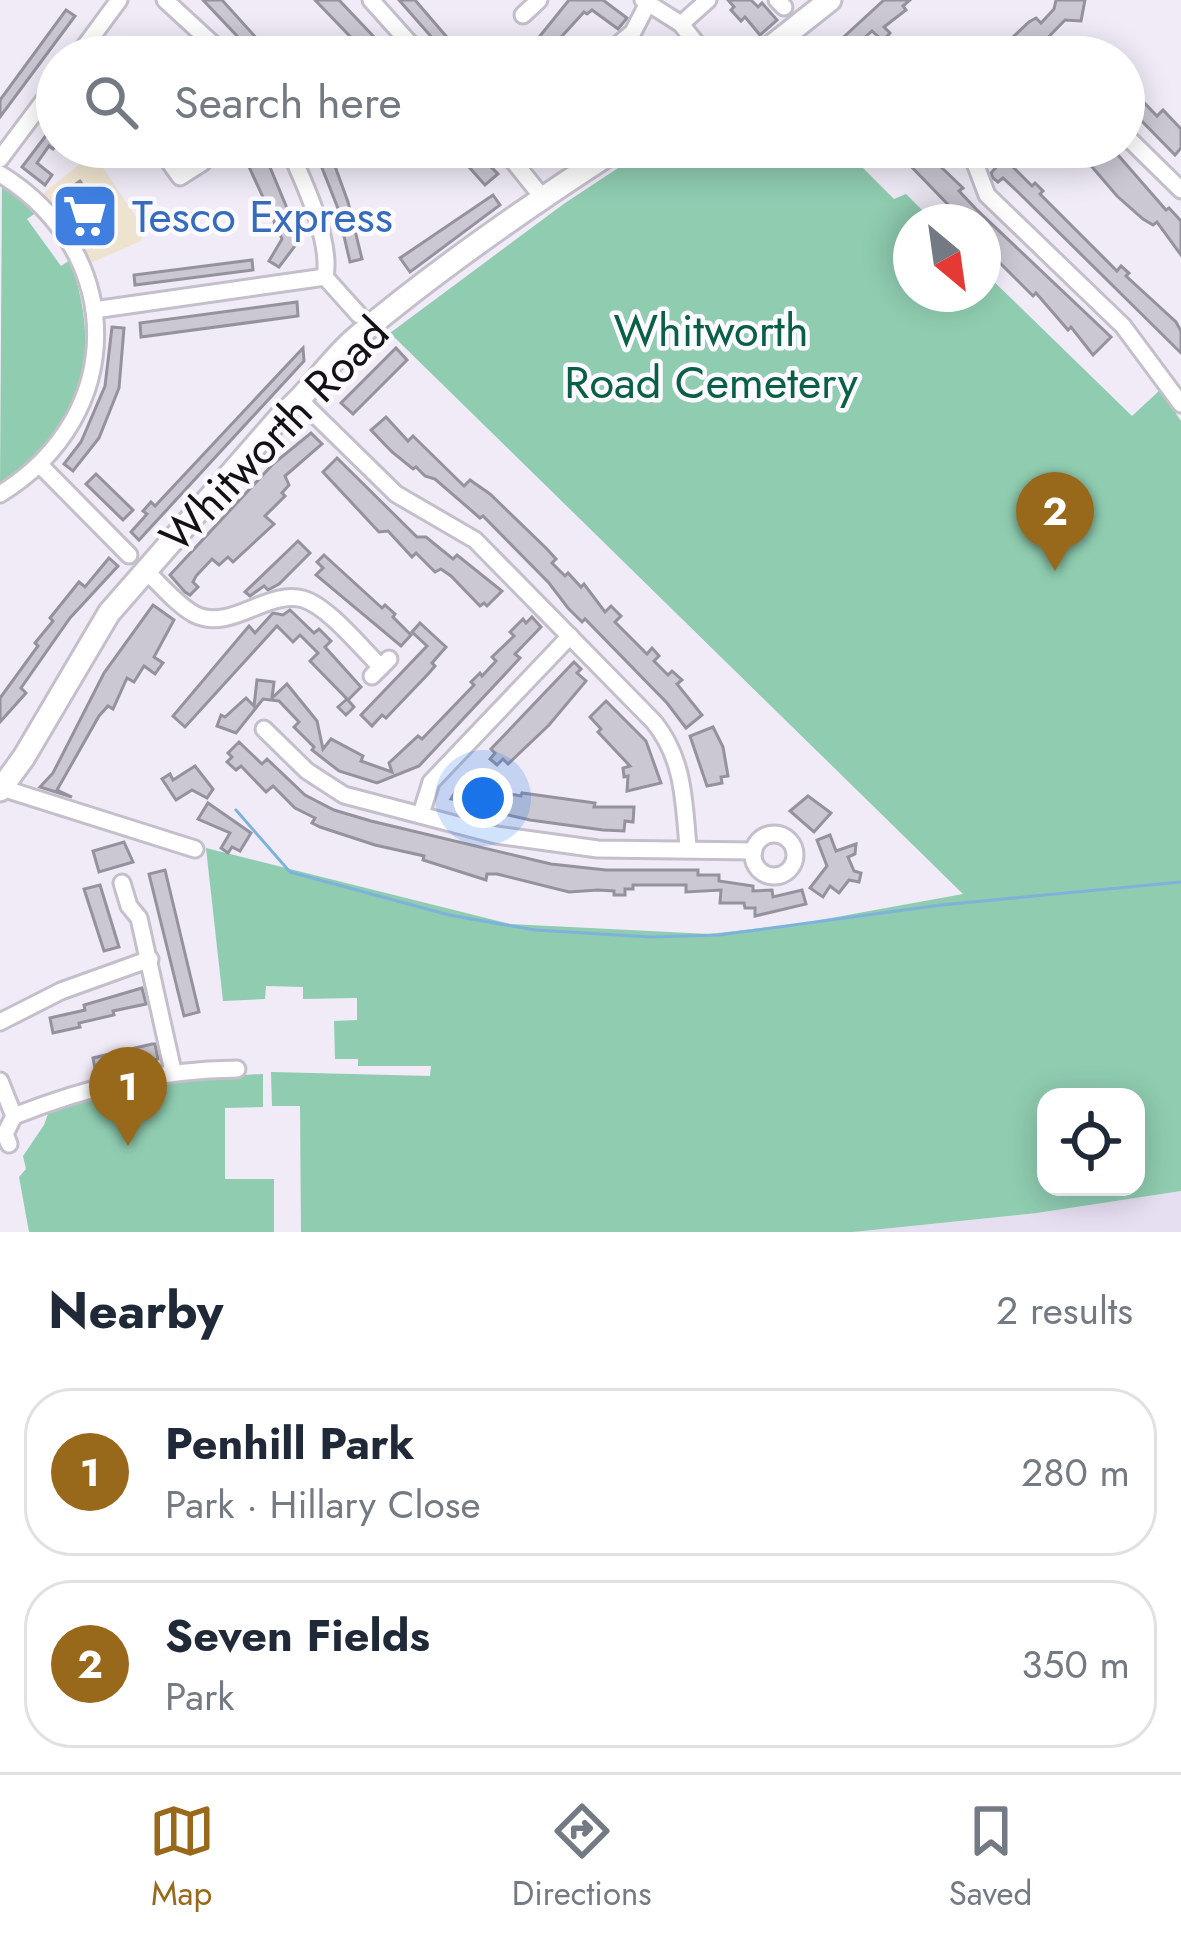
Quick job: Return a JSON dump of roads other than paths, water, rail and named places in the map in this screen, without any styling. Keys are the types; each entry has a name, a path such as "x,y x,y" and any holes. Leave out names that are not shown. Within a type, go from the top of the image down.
{"main road":[{"path":"786,36 830,0"},
{"name":"Whitworth Road","path":"1,789 137,562 282,415 302,402 334,359 369,327 589,168"}],"street":[{"path":"92,36 119,0"},
{"path":"165,0 204,36"},
{"path":"371,0 403,36"},
{"path":"523,15 539,0"},
{"path":"681,24 708,0"},
{"path":"628,36 646,1 690,36"},
{"path":"0,158 36,111"},
{"path":"1145,155 1181,190"},
{"path":"296,168 312,206 325,278 359,315"},
{"path":"519,168 544,198"},
{"path":"977,168 987,195 1123,326 1181,404"},
{"path":"0,174 41,204 68,237 94,310 95,356 84,398 60,442 40,465 0,494"},
{"path":"94,310 325,278"},
{"path":"302,402 396,494 475,540 669,743 682,784 688,847"},
{"path":"40,465 187,608 206,618 231,616 283,599 302,599 322,611 381,668"},
{"path":"421,814 431,782 570,636"},
{"path":"264,729 333,789 365,802 496,835 565,846 754,851"},
{"path":"1,789 195,849"},
{"path":"122,883 129,906 139,918 173,1071"},
{"path":"0,1022 61,991 150,959"},
{"path":"9,1144 5,1134 14,1116 88,1089 173,1071 237,1069"},
{"path":"0,1081 14,1116"}],"waterway":[{"path":"236,810 290,872 449,915 535,930 651,937 719,935 941,905 1181,882"}],"place":[{"name":"Tesco Express","path":"85,216"},
{"name":"Seven Fields","path":"1055,571"},
{"name":"Penhill Park","path":"128,1146"}],"park label":[{"name":"Whitworth Road Cemetery","path":"711,356"}]}
